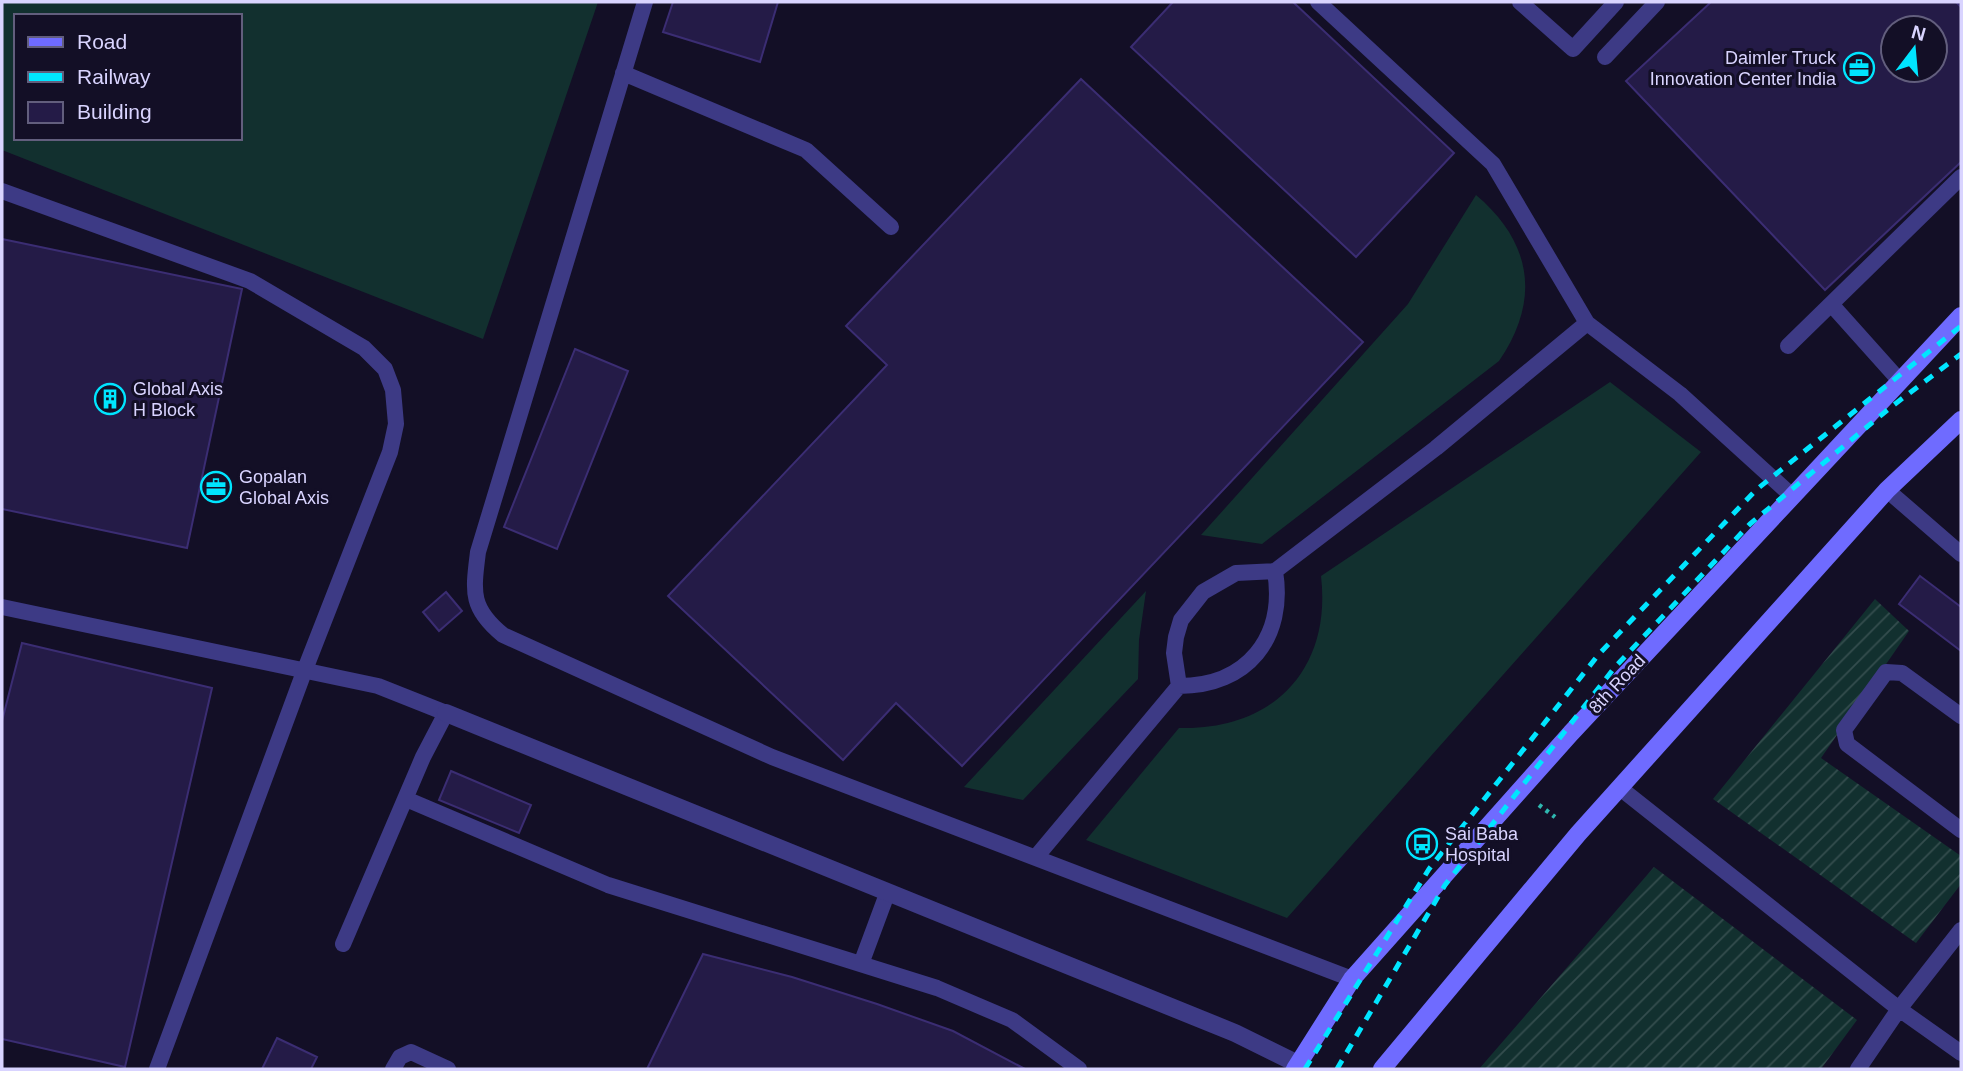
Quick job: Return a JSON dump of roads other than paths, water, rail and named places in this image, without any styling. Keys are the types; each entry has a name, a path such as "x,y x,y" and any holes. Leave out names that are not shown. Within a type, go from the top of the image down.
{"main road":[{"name":"8th Road","path":"1296,1067 1352,979 1571,733 1961,316"},
{"path":"1382,1069 1620,788 1887,490 1961,420"}],"street":[{"path":"446,713 1235,1033 1296,1067"}],"lane":[{"path":"645,2 478,551 475,601 485,620 503,635 772,757 1352,979"},
{"path":"1318,2 1493,164 1587,323 1680,394 1791,495"},
{"path":"1520,2 1573,50 1616,2"},
{"path":"1605,57 1657,2"},
{"path":"623,73 806,150 891,228"},
{"path":"1788,346 1961,177"},
{"path":"2,191 250,281 364,348 385,369 393,390 396,424 390,452 304,672 157,1069"},
{"path":"1830,304 1899,380"},
{"path":"1179,686 1174,653 1181,620 1203,592 1236,573 1275,571 1436,448 1587,323"},
{"path":"1887,490 1961,554"},
{"path":"1036,857 1179,686 1215,682 1231,675 1258,652 1267,638 1276,613 1278,588 1275,571"},
{"path":"2,607 378,686 446,713 343,944"},
{"path":"1961,716 1902,673 1886,672 1844,730 1844,737 1847,744 1961,830"},
{"path":"1620,788 1899,1009 1961,1053"},
{"path":"406,799 608,885 937,988 1012,1020 1079,1069"},
{"path":"860,964 887,894"},
{"path":"1858,1069 1899,1009 1961,930"},
{"path":"393,1069 400,1057 411,1052 448,1069"}],"railway":[{"path":"1305,1069 1429,869 1599,654 1756,490 1961,326"},
{"path":"1337,1069 1445,885 1615,667 1750,524 1891,407 1961,354"}],"place":[{"name":"Daimler Truck Innovation Center India","path":"1859,68"},
{"name":"Global Axis H Block","path":"110,399"},
{"name":"Gopalan Global Axis","path":"216,487"},
{"name":"Sai Baba Hospital","path":"1422,844"}]}
